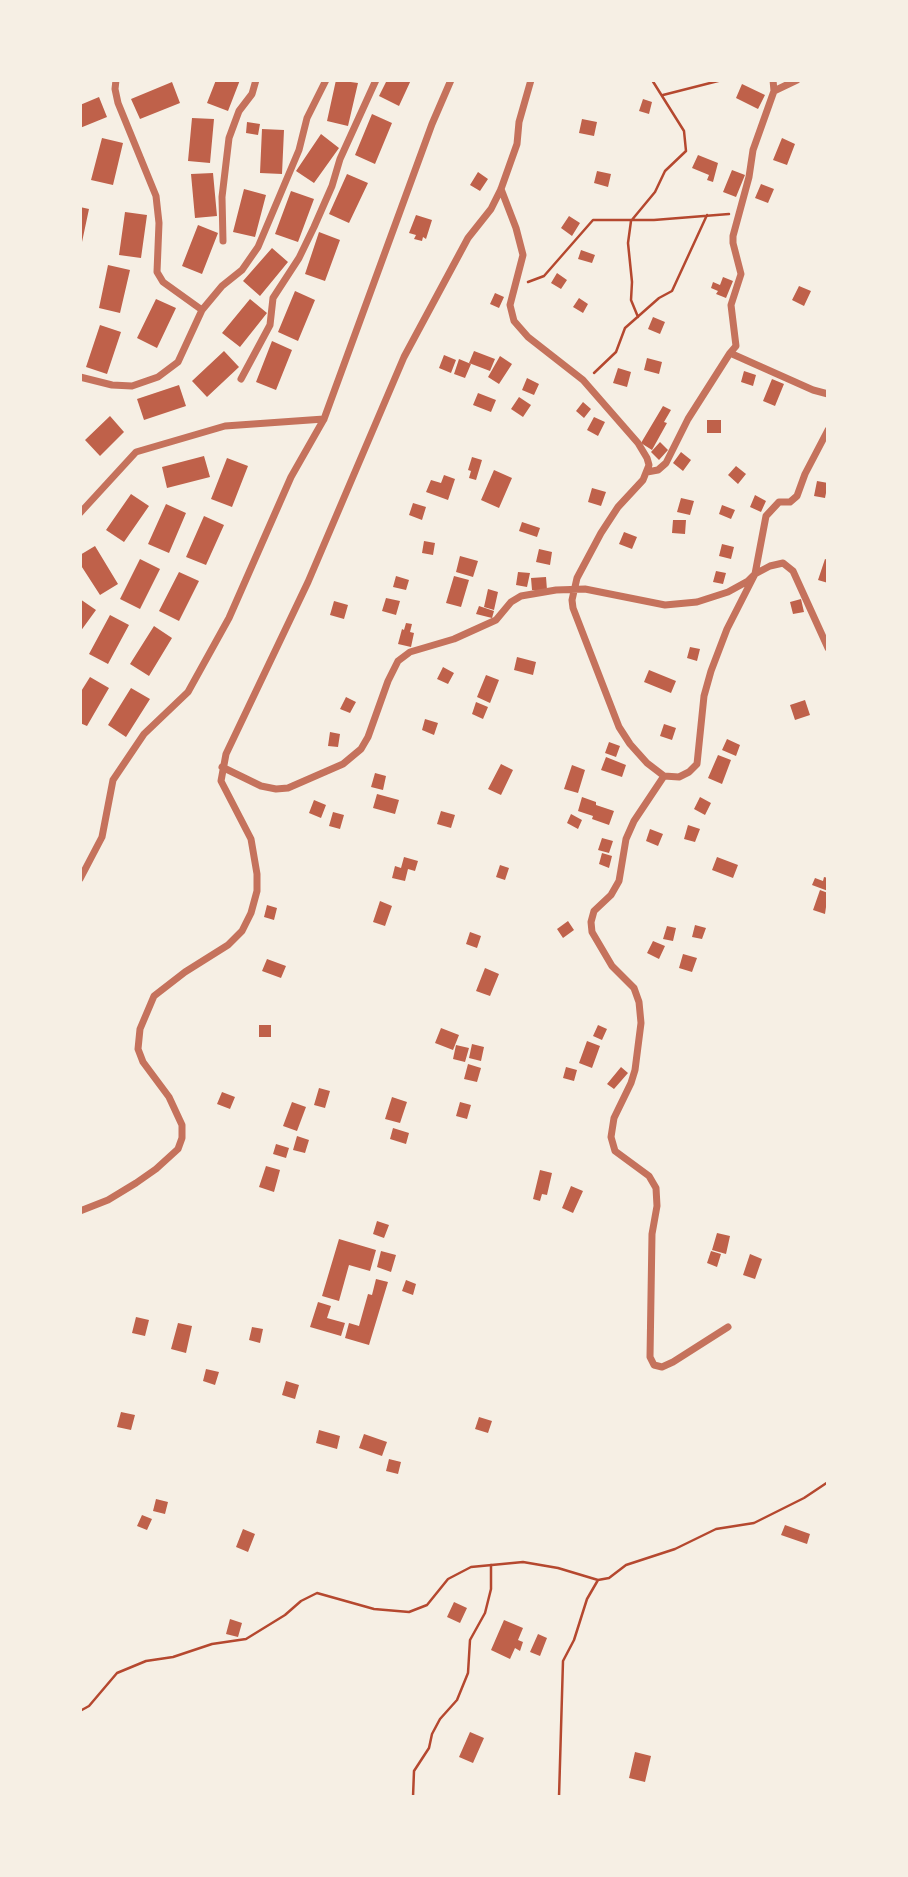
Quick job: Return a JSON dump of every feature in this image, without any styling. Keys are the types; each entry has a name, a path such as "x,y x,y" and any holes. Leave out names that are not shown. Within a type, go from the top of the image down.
{"street":[{"path":"116,80 118,103 156,196 159,223 157,272 163,282 202,310"},
{"path":"223,241 222,197 229,138 239,111 252,94 256,80"},
{"path":"80,377 112,385 132,386 158,377 178,362 202,310 222,286 242,270 258,247 299,150 307,118 326,80"},
{"path":"241,379 270,325 273,298 299,258 314,227 332,186 340,159 376,80"},
{"path":"80,879 102,836 113,780 144,734 188,692 194,682 229,618 291,477 324,419 432,124 451,80"},
{"path":"80,1211 108,1200 156,1169 178,1150 182,1125 169,1097 138,1049 140,1029 154,996 185,972 228,945 242,931 251,913 257,891 257,874 251,839 221,781 226,754 308,582 404,357 468,238 491,209 501,189 517,144 519,122 531,80"},
{"path":"648,472 658,470 666,463 688,419 736,346 731,305 741,274 733,243 753,150 774,91 773,80"},
{"path":"774,91 797,80"},
{"path":"501,189 523,255 510,305 514,321 528,337 583,380 638,443 647,458 648,472 618,507 585,562 574,590 573,608 619,727 639,754 664,776 680,777 697,765 704,696 727,629 755,574 766,516 779,502 790,502 797,496 805,474 828,430"},
{"path":"730,353 828,394"},
{"path":"80,513 136,452 225,426 324,419"},
{"path":"222,767 261,786 276,789 288,788 344,764 361,749 398,661 410,652 454,639 496,620 511,602 521,596 556,590 585,589 665,605 698,602 727,592 776,564 788,566 793,570 828,648"},
{"path":"664,776 634,821 626,839 619,881 611,895 594,911 591,922 593,932 612,966 634,988 639,1002 641,1023 635,1070 614,1118 611,1136 615,1151 649,1177 656,1188 657,1206 652,1234 650,1357 654,1365 662,1367 673,1362 728,1327"}],"path":[{"path":"638,317 631,300 628,243 631,221 655,192 665,171 686,151 684,131 652,80"},
{"path":"663,95 722,80"},
{"path":"514,288 544,276 593,220 631,221 739,214"},
{"path":"583,380 616,352 625,328 659,298 672,291 707,215"},
{"path":"80,1711 89,1706 117,1673 146,1661 173,1657 212,1644 246,1639 285,1615 300,1601 317,1593 374,1609 409,1612 427,1605 448,1579 471,1567 523,1562 558,1568 598,1580 609,1578 626,1565 675,1549 716,1529 754,1523 804,1498 828,1482"},
{"path":"413,1797 414,1771 429,1748 432,1734 440,1719 457,1700 468,1673 470,1640 485,1613 491,1588 491,1565"},
{"path":"559,1797 563,1661 574,1640 587,1599 598,1580"}],"building":[{"path":"216,80 240,80 228,111 207,103"},
{"path":"336,80 358,83 348,126 327,121"},
{"path":"387,80 411,80 399,106 379,96"},
{"path":"172,82 180,103 140,119 131,99"},
{"path":"742,84 765,95 758,109 736,98"},
{"path":"99,97 107,117 80,128 80,105"},
{"path":"643,99 652,102 649,114 639,111"},
{"path":"372,114 392,123 375,164 355,155"},
{"path":"192,118 214,119 210,163 188,161"},
{"path":"582,119 597,122 594,136 579,133"},
{"path":"247,122 260,124 258,135 246,133"},
{"path":"262,129 284,130 282,174 260,173"},
{"path":"321,134 339,148 314,183 296,171"},
{"path":"102,138 123,143 113,185 91,180"},
{"path":"782,138 795,144 787,165 773,160"},
{"path":"698,155 718,163 713,182 707,180 709,175 692,168"},
{"path":"732,170 745,175 736,197 723,192"},
{"path":"597,171 611,174 608,187 594,183"},
{"path":"478,172 488,179 480,191 470,185"},
{"path":"213,173 217,216 195,218 191,174"},
{"path":"347,174 368,183 349,223 329,214"},
{"path":"761,184 774,189 768,203 755,198"},
{"path":"244,189 266,195 255,237 233,232"},
{"path":"291,191 314,199 298,242 275,234"},
{"path":"80,207 89,209 82,242 80,242"},
{"path":"125,212 147,215 141,258 119,255"},
{"path":"416,215 432,220 426,239 423,237 422,241 414,239 416,235 409,233"},
{"path":"569,216 580,223 572,236 561,228"},
{"path":"198,225 218,233 202,274 182,266"},
{"path":"319,232 340,240 325,281 305,274"},
{"path":"272,248 288,262 260,296 243,281"},
{"path":"581,250 595,255 592,263 578,259"},
{"path":"108,265 130,270 120,313 99,308"},
{"path":"557,273 567,280 561,289 551,283"},
{"path":"723,277 733,281 726,298 716,294 718,291 711,288 713,282 720,285"},
{"path":"799,286 811,291 804,306 792,300"},
{"path":"295,291 315,300 298,341 278,332"},
{"path":"495,293 504,297 499,308 490,304"},
{"path":"579,298 588,304 583,313 573,307"},
{"path":"156,299 176,308 157,348 137,338"},
{"path":"250,299 267,313 240,347 222,333"},
{"path":"653,317 665,322 660,334 648,329"},
{"path":"100,325 121,332 107,374 86,367"},
{"path":"272,341 292,350 276,390 256,382"},
{"path":"224,351 239,367 207,397 192,381"},
{"path":"474,351 495,359 490,371 469,363"},
{"path":"444,355 456,360 451,373 439,368"},
{"path":"500,356 512,364 499,384 488,377"},
{"path":"647,358 662,362 659,374 644,370"},
{"path":"459,359 471,364 465,378 454,374"},
{"path":"618,368 631,372 627,387 613,383"},
{"path":"744,371 756,375 753,386 741,382"},
{"path":"527,378 539,384 534,395 522,390"},
{"path":"772,379 784,384 775,406 763,401"},
{"path":"179,385 186,406 144,420 137,399"},
{"path":"478,393 496,400 491,412 473,405"},
{"path":"519,397 531,405 523,417 511,409"},
{"path":"583,402 591,409 584,418 576,411"},
{"path":"663,406 671,410 652,450 641,443"},
{"path":"110,416 124,432 100,456 85,440"},
{"path":"594,417 605,422 598,436 587,430"},
{"path":"707,420 721,420 721,433 707,433"},
{"path":"660,442 668,450 659,460 651,452"},
{"path":"681,452 691,460 683,471 673,463"},
{"path":"204,456 210,477 167,488 162,467"},
{"path":"472,457 482,460 476,480 469,478 471,471 468,470"},
{"path":"227,458 248,466 232,507 211,499"},
{"path":"736,466 746,474 738,484 728,475"},
{"path":"494,470 512,478 499,508 481,500"},
{"path":"444,475 455,479 448,500 426,492 431,480 441,483"},
{"path":"817,481 828,483 825,498 814,496"},
{"path":"592,488 606,492 601,506 588,502"},
{"path":"131,494 149,506 124,542 106,530"},
{"path":"755,495 766,501 761,512 750,507"},
{"path":"681,498 694,501 690,515 677,512"},
{"path":"413,503 426,507 422,520 409,515"},
{"path":"166,504 186,513 169,553 148,544"},
{"path":"722,505 735,510 731,519 719,514"},
{"path":"204,516 224,525 206,565 186,557"},
{"path":"673,520 686,520 685,534 672,533"},
{"path":"522,522 540,528 537,537 519,531"},
{"path":"624,532 637,537 632,549 619,544"},
{"path":"424,541 435,543 433,555 422,553"},
{"path":"722,544 734,547 731,559 719,556"},
{"path":"95,546 118,584 100,595 80,564 80,555"},
{"path":"539,549 552,552 550,565 536,562"},
{"path":"460,556 478,561 473,577 456,572"},
{"path":"140,559 160,569 140,609 120,599"},
{"path":"825,559 828,560 828,583 818,580"},
{"path":"716,571 726,573 723,584 713,582"},
{"path":"179,572 199,581 179,621 159,611"},
{"path":"518,572 530,573 527,587 516,585"},
{"path":"396,576 409,580 406,590 393,587"},
{"path":"454,576 469,580 461,607 446,603"},
{"path":"546,577 547,590 532,590 531,578"},
{"path":"488,589 498,592 494,610 484,607"},
{"path":"386,598 400,601 396,615 382,611"},
{"path":"80,599 96,610 80,632"},
{"path":"801,599 804,612 793,614 790,602"},
{"path":"334,601 348,605 344,619 330,615"},
{"path":"479,606 494,611 492,618 476,614"},
{"path":"110,615 129,625 108,664 89,654"},
{"path":"406,623 412,624 410,632 414,633 411,647 398,644"},
{"path":"154,626 172,638 149,676 130,664"},
{"path":"690,647 700,649 697,661 687,658"},
{"path":"517,657 536,662 533,675 514,670"},
{"path":"443,667 454,673 448,684 437,679"},
{"path":"649,670 676,681 671,693 644,682"},
{"path":"486,675 499,680 490,703 477,697"},
{"path":"90,677 109,688 87,726 80,723 80,693"},
{"path":"131,688 150,699 126,737 108,725"},
{"path":"346,697 356,702 350,713 340,709"},
{"path":"805,700 810,715 795,720 790,705"},
{"path":"476,702 488,707 483,719 472,714"},
{"path":"425,719 438,723 434,735 422,730"},
{"path":"664,724 676,728 672,740 660,736"},
{"path":"330,732 340,734 338,747 328,746"},
{"path":"727,739 740,745 736,756 722,750"},
{"path":"609,742 620,746 616,757 605,753"},
{"path":"718,755 731,760 722,784 708,778"},
{"path":"606,757 626,765 622,777 601,770"},
{"path":"501,764 513,770 501,795 488,789"},
{"path":"572,765 585,770 578,793 564,789"},
{"path":"375,773 386,776 383,790 371,787"},
{"path":"377,794 399,800 395,814 373,808"},
{"path":"582,797 614,811 609,825 578,811"},
{"path":"700,797 711,803 705,815 694,809"},
{"path":"314,800 326,805 321,818 309,813"},
{"path":"441,811 455,815 451,828 437,824"},
{"path":"333,812 344,815 340,829 329,826"},
{"path":"571,814 582,820 578,829 567,823"},
{"path":"688,825 700,829 695,842 684,839"},
{"path":"650,829 663,834 658,846 646,841"},
{"path":"602,838 613,841 609,853 598,850"},
{"path":"602,853 612,856 609,868 599,864"},
{"path":"404,857 418,861 415,871 408,869 405,881 392,878 395,866 401,868"},
{"path":"717,857 738,865 733,878 712,870"},
{"path":"500,865 509,868 505,880 496,877"},
{"path":"824,877 828,878 828,891 812,885 815,878 823,881"},
{"path":"820,890 828,893 825,914 813,910"},
{"path":"380,901 392,906 385,926 373,922"},
{"path":"267,905 277,908 274,920 264,917"},
{"path":"568,921 574,930 563,938 557,929"},
{"path":"695,925 706,928 702,939 692,937"},
{"path":"667,926 676,928 673,941 663,939"},
{"path":"470,932 481,936 477,948 466,944"},
{"path":"653,941 665,946 659,959 647,953"},
{"path":"683,954 697,958 692,972 679,968"},
{"path":"267,959 286,966 281,978 262,971"},
{"path":"485,968 499,974 490,996 476,991"},
{"path":"259,1025 271,1025 271,1037 259,1037"},
{"path":"598,1025 607,1029 602,1040 593,1036"},
{"path":"441,1028 459,1035 453,1050 435,1043"},
{"path":"587,1041 600,1046 592,1068 579,1063"},
{"path":"472,1044 484,1047 481,1061 469,1058"},
{"path":"456,1045 469,1048 465,1062 453,1059"},
{"path":"468,1064 481,1068 477,1082 464,1079"},
{"path":"566,1067 577,1070 574,1081 563,1078"},
{"path":"621,1067 628,1073 614,1089 607,1084"},
{"path":"319,1088 330,1091 325,1108 314,1105"},
{"path":"222,1092 235,1097 230,1109 217,1104"},
{"path":"392,1097 407,1102 400,1123 385,1119"},
{"path":"292,1102 306,1107 297,1131 283,1126"},
{"path":"460,1102 471,1105 467,1119 456,1116"},
{"path":"393,1128 409,1133 406,1144 390,1139"},
{"path":"297,1136 309,1140 305,1153 293,1150"},
{"path":"276,1144 289,1148 286,1158 273,1154"},
{"path":"266,1166 280,1170 274,1192 259,1187"},
{"path":"540,1170 552,1173 547,1195 542,1194 540,1201 533,1199"},
{"path":"571,1186 583,1191 573,1213 562,1208"},
{"path":"377,1221 389,1225 384,1238 373,1234"},
{"path":"717,1233 730,1236 726,1254 712,1250"},
{"path":"339,1239 376,1250 370,1271 349,1265 339,1301 322,1296"},
{"path":"381,1251 396,1255 391,1272 377,1267"},
{"path":"711,1251 721,1254 717,1267 707,1263"},
{"path":"750,1254 762,1259 755,1279 743,1275"},
{"path":"376,1279 388,1282 369,1345 345,1338 349,1323 359,1326 368,1294 372,1295"},
{"path":"406,1280 416,1284 413,1295 402,1291"},
{"path":"318,1302 331,1306 327,1318 345,1323 341,1336 310,1327"},
{"path":"136,1317 149,1320 145,1336 132,1333"},
{"path":"178,1323 192,1326 186,1353 171,1349"},
{"path":"252,1327 263,1329 260,1343 249,1340"},
{"path":"206,1369 219,1372 215,1385 203,1381"},
{"path":"286,1381 299,1385 295,1399 282,1395"},
{"path":"121,1412 135,1415 131,1430 117,1427"},
{"path":"479,1417 492,1421 488,1433 475,1429"},
{"path":"319,1430 340,1436 337,1449 316,1443"},
{"path":"364,1434 387,1442 382,1456 359,1448"},
{"path":"389,1459 401,1462 398,1474 386,1471"},
{"path":"156,1499 168,1502 165,1514 153,1511"},
{"path":"142,1515 152,1519 147,1530 137,1526"},
{"path":"785,1525 810,1534 807,1544 781,1535"},
{"path":"243,1529 255,1534 248,1552 236,1547"},
{"path":"454,1602 467,1608 460,1623 447,1617"},
{"path":"230,1619 242,1623 238,1637 226,1634"},
{"path":"504,1620 523,1628 518,1640 523,1642 520,1651 515,1648 510,1659 491,1650"},
{"path":"538,1634 547,1638 540,1656 530,1652"},
{"path":"470,1732 484,1738 473,1763 459,1757"},
{"path":"635,1752 651,1756 645,1782 629,1778"}]}
